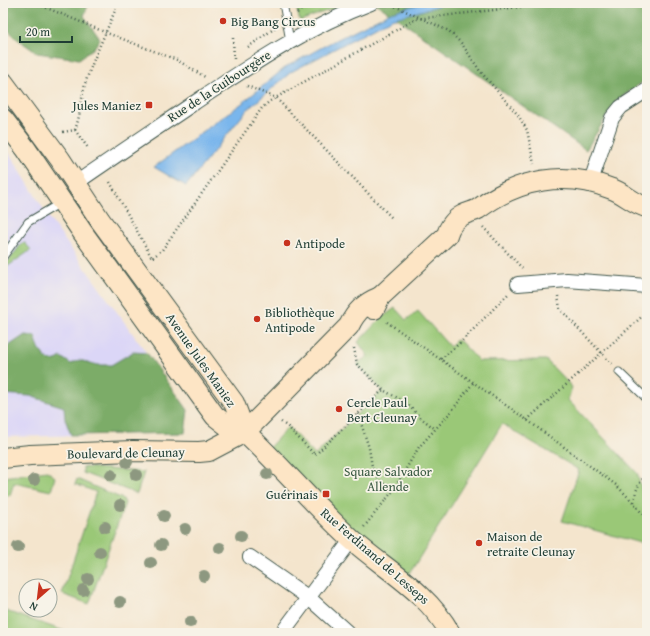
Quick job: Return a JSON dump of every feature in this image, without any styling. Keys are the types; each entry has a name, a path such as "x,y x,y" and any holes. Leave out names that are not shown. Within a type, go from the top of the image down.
{"main road":[{"name":"Avenue Jules Maniez","path":"3,82 65,192"},
{"name":"Avenue Jules Maniez","path":"3,120 26,149 65,192 100,220 234,403 245,432"},
{"name":"Boulevard de Cleunay","path":"3,458 30,455 133,451 209,451 245,432 350,326 355,314 364,304 376,304 446,235 451,225 463,215 474,214 505,192 537,181 564,178 591,181 617,191 645,210"},
{"name":"Rue Ferdinand de Lesseps","path":"245,432 352,540 433,606 450,633"}],"street":[{"name":"Rue de la Guibourgère","path":"65,192 126,147 290,41 316,27 371,3"},
{"path":"591,181 616,112 647,90"},
{"path":"518,284 556,280 647,286"},
{"path":"282,633 352,540"},
{"path":"250,557 309,598 348,633"}],"lane":[{"path":"283,3 290,41"},
{"path":"3,257 28,222 65,192"},
{"path":"620,372 647,399"}],"path":[{"path":"35,3 176,60 205,77 222,84"},
{"path":"75,130 78,123 85,83 92,64 107,33 118,3"},
{"path":"246,49 305,7 307,3"},
{"path":"388,3 449,31 462,44 480,71 518,115 527,130 537,181"},
{"path":"110,182 152,258 162,250 262,108 276,98 411,21 422,18 554,3"},
{"path":"228,61 240,53"},
{"path":"205,77 211,73"},
{"path":"252,87 276,98 393,219"},
{"path":"57,133 75,130"},
{"path":"75,130 88,148"},
{"path":"474,214 534,282"},
{"path":"556,280 560,309 620,372"},
{"path":"441,359 461,342 518,284"},
{"path":"376,304 441,359 616,485 634,503 647,520"},
{"path":"527,420 647,312"},
{"path":"350,326 357,364 383,390 405,402 420,418 434,428"},
{"path":"352,540 370,522 392,492 419,448 434,428 450,413 473,383"},
{"path":"281,422 288,427 315,455 383,390"},
{"path":"358,414 369,448 373,473 392,492"},
{"path":"634,503 636,489 641,480 647,474"}],"shaded area":[{"path":"3,143 51,221 188,410 185,433 3,437"}],"green space":[{"path":"3,3 89,3 84,16 100,39 94,48 79,59 37,53 16,38 3,25"},
{"path":"295,3 348,3 300,21"},
{"path":"375,3 647,3 647,79 616,101 586,150"},
{"path":"22,243 25,243 31,250 8,266 6,264"},
{"name":"Square Salvador Allende","path":"395,308 406,320 418,311 450,347 456,340 461,342 479,361 546,360 572,387 568,400 637,473 647,508 647,545 562,521 579,470 502,424 405,581 265,452 288,427 315,455 382,390 357,364 368,356 358,342 381,318"},
{"path":"25,335 35,336 38,346 47,359 56,360 61,357 71,364 79,360 98,365 111,365 133,352 147,353 188,410 185,433 71,435 65,419 64,407 30,396 3,394 3,342 7,347"},
{"path":"83,467 144,472 137,494 83,473"},
{"path":"47,471 55,477 51,491 14,483 10,495 3,498 3,477"},
{"path":"77,479 123,499 125,503 89,604 62,594 96,492 75,484"},
{"path":"3,610 18,615 18,618 26,618 70,633 3,633"}],"water":[{"path":"423,3 449,3 391,19 291,72 247,110 186,186 154,167 241,104 286,67 391,12"}],"place":[{"name":"Big Bang Circus","path":"223,21"},
{"name":"Jules Maniez","path":"149,105"},
{"name":"Antipode","path":"287,243"},
{"name":"Bibliothèque Antipode","path":"257,319"},
{"name":"Cercle Paul Bert Cleunay","path":"339,409"},
{"name":"Guérinais","path":"326,494"},
{"name":"Maison de retraite Cleunay","path":"479,543"}]}
